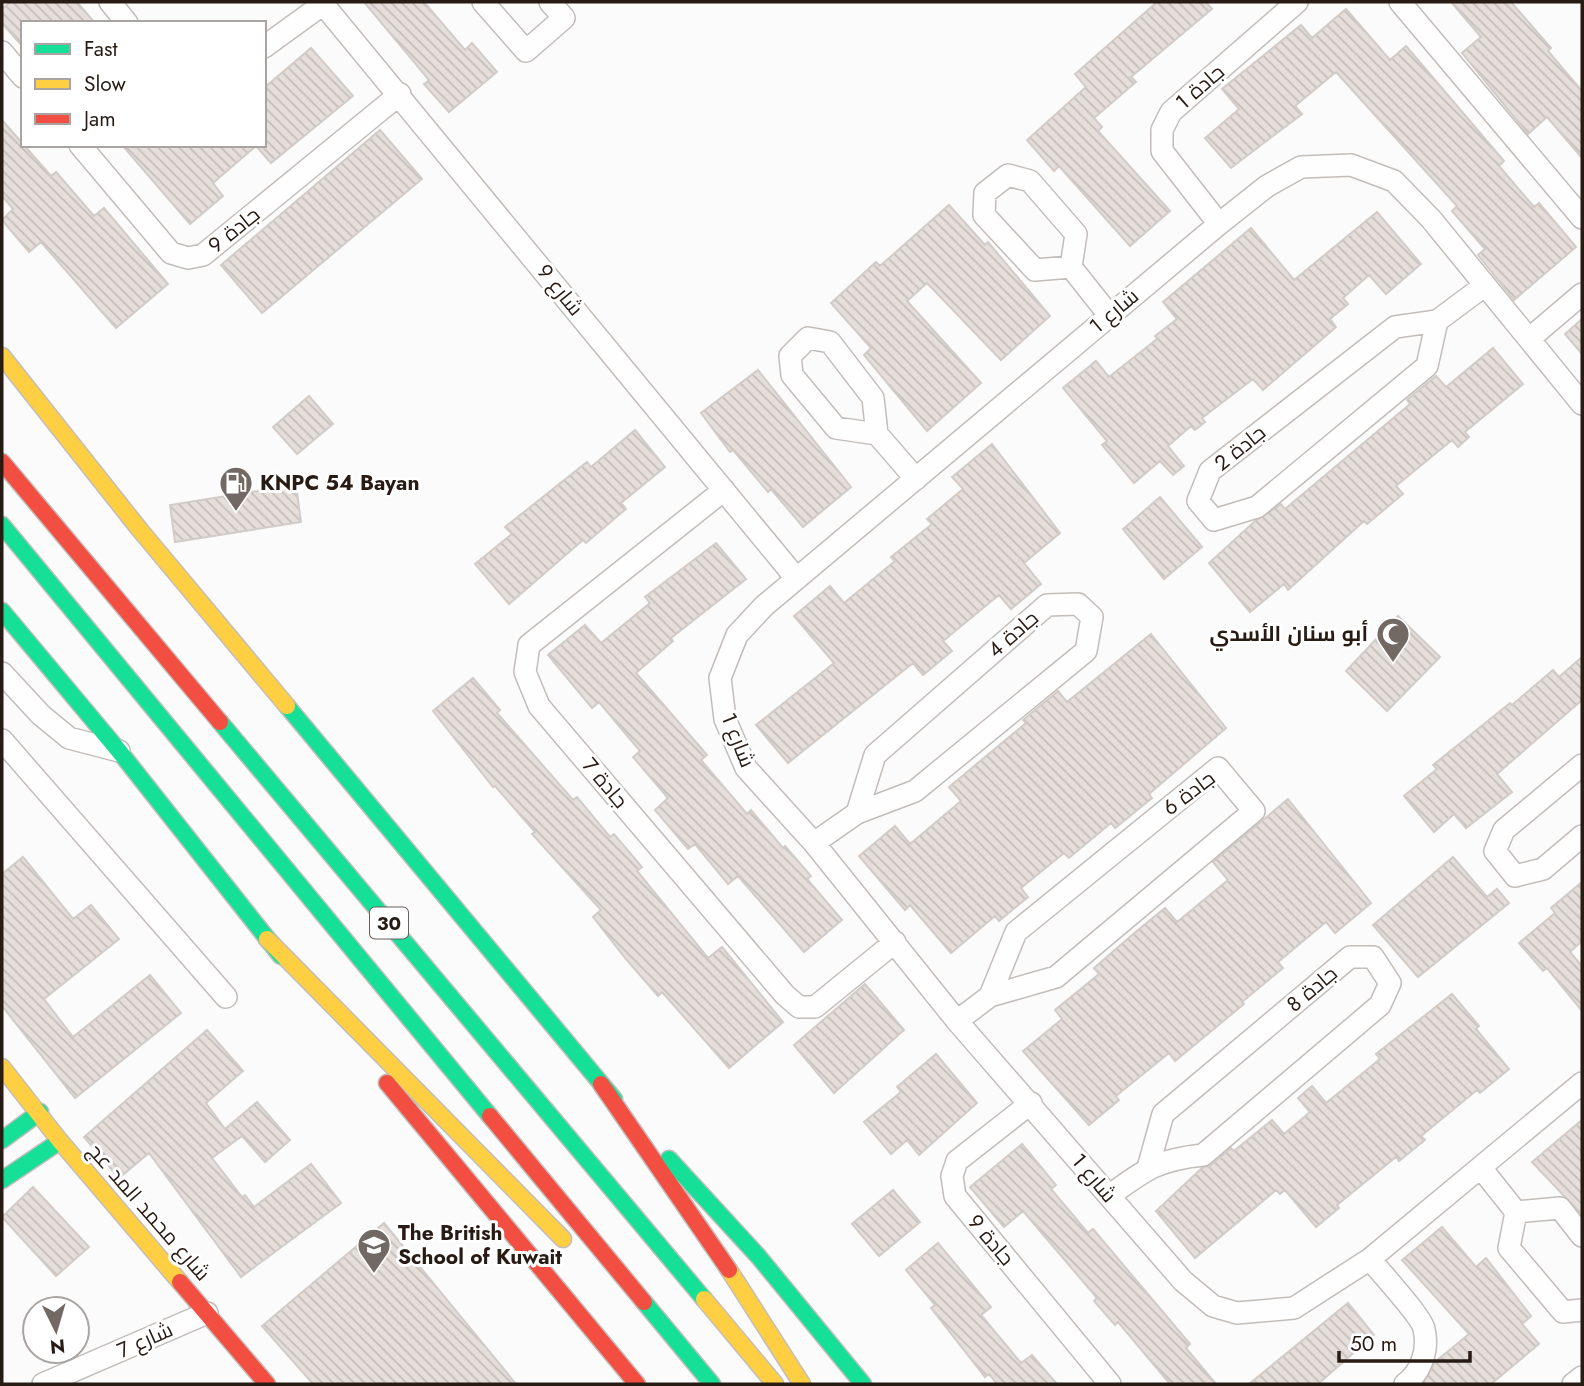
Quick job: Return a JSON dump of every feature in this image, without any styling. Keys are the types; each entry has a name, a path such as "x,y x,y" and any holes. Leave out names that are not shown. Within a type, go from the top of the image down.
{"main road":[{"path":"2,356 140,530 601,1084 758,1256 863,1384"},
{"name":"30","path":"2,462 775,1384"},
{"name":"30","path":"2,525 712,1384"},
{"path":"2,611 119,751 267,939 637,1384"},
{"path":"267,939 579,1255"},
{"name":"شارع محمد المد عج","path":"2,1066 60,1141 267,1384"},
{"path":"601,1084 772,1334 802,1384"},
{"path":"2,1140 40,1112"},
{"path":"2,1180 60,1141"},
{"path":"598,1275 678,1343"}],"street":[{"path":"110,2 125,21"},
{"path":"483,2 526,51 564,18 550,2"},
{"name":"جادة 1","path":"1219,224 1162,151 1162,130 1171,112 1297,2"},
{"path":"1400,2 1582,218"},
{"path":"266,46 324,3"},
{"name":"شارع 9","path":"324,3 796,578"},
{"path":"2,52 21,75"},
{"name":"جادة 9","path":"82,147 171,253 188,258 203,255 400,94"},
{"name":"شارع 1","path":"1582,404 1431,219 1394,181 1351,165 1301,167 1267,186 1219,224 796,578 737,635 720,678 725,719 746,768 814,843 957,1021 1183,1281 1213,1306 1237,1314 1294,1308 1370,1259 1582,1083"},
{"path":"1071,267 1035,271 984,215 985,193 1008,174 1030,181 1076,234 1071,267 1109,314"},
{"name":"جادة 2","path":"1437,321 1427,366 1257,507 1214,520 1198,500 1210,471 1395,327 1437,321 1485,286"},
{"path":"1529,339 1582,294"},
{"path":"877,434 836,428 792,375 790,356 808,338 830,342 873,398 877,434 916,479"},
{"name":"جادة 7","path":"724,490 529,645 524,671 539,706 785,995 799,1007 815,1007 895,942"},
{"name":"جادة 4","path":"814,843 857,813 915,791 1086,651 1092,617 1078,604 1047,605 875,755 857,813"},
{"path":"2,673 41,715 69,738 119,751"},
{"path":"2,740 226,997"},
{"path":"1582,765 1504,831 1495,851 1515,876 1543,869 1582,836"},
{"name":"جادة 6","path":"957,1021 990,996 1056,977 1254,811 1218,768 1016,932 990,996"},
{"name":"جادة 8","path":"1109,1196 1148,1167 1169,1159 1203,1155 1380,1005 1390,983 1373,957 1350,957 1163,1114 1148,1167"},
{"name":"جادة 9","path":"1031,1103 957,1161 952,1176 955,1196 1110,1384"},
{"path":"1481,1168 1516,1212"},
{"path":"1516,1212 1560,1208 1582,1236"},
{"path":"1516,1212 1508,1248 1563,1312 1582,1310"},
{"path":"1370,1259 1424,1328 1424,1357 1413,1378 1405,1384"},
{"name":"شارع 7","path":"43,1384 207,1313"},
{"path":"1573,1384 1582,1377"}],"building":[{"path":"10,2 77,2 93,21 21,21 21,45 2,23 2,9"},
{"path":"364,2 424,2 465,50 472,43 497,72 449,112 424,84 429,80"},
{"path":"1157,2 1206,2 1212,9 1131,77 1136,82 1094,118 1102,127 1098,131 1170,211 1130,246 1059,166 1054,171 1027,140 1086,87 1075,74"},
{"path":"1451,2 1511,2 1551,48 1548,51 1582,91 1582,158 1547,117 1528,134 1462,53 1481,37"},
{"path":"1346,9 1390,60 1406,46 1504,161 1499,166 1534,207 1539,203 1576,247 1514,300 1478,255 1485,249 1452,211 1457,206 1336,72 1295,106 1302,114 1231,168 1205,138 1239,109 1222,89 1301,25 1312,38"},
{"path":"311,48 353,96 271,163 257,147 266,147 266,86"},
{"path":"2,120 21,142 21,147 26,147 51,176 56,172 94,216 104,208 168,284 116,328 41,242 29,252 2,220 13,209 2,196"},
{"path":"380,130 422,179 262,313 221,265"},
{"path":"124,147 255,147 213,183 223,196 190,224"},
{"path":"949,205 985,245 988,242 1050,316 1001,360 927,283 907,301 981,383 927,431 864,355 871,348 831,303 876,262 880,266"},
{"path":"1377,212 1421,264 1386,294 1369,275 1343,298 1348,304 1330,319 1336,327 1263,390 1253,379 1202,418 1205,422 1195,430 1191,426 1168,446 1184,466 1173,475 1160,461 1134,483 1102,445 1107,441 1063,388 1096,361 1109,377 1157,339 1155,336 1177,319 1163,302 1251,228 1294,280"},
{"path":"1582,319 1582,354 1565,334"},
{"path":"1493,348 1523,384 1465,432 1469,437 1458,447 1452,440 1396,486 1403,494 1367,524 1364,521 1288,590 1284,584 1250,612 1209,563 1254,522 1281,504 1285,509 1410,404 1407,400 1436,376 1446,387"},
{"path":"758,370 851,487 803,527 771,489 768,492 733,450 730,452 701,413"},
{"path":"309,396 333,424 297,454 273,427"},
{"path":"635,430 665,467 621,503 626,509 586,543 583,540 509,604 475,564 512,534 505,527 587,462 591,467"},
{"path":"992,444 1060,533 1024,563 1041,584 1011,609 999,595 943,641 952,651 923,675 913,663 788,763 756,725 834,663 794,616 830,586 844,603 895,561 891,557 932,524 927,519 963,489 952,477"},
{"name":"KNPC 54 Bayan","path":"296,485 301,522 175,542 170,505"},
{"path":"1160,497 1202,547 1164,579 1123,529"},
{"path":"716,543 746,579 671,638 673,641 636,673 707,755 701,760 747,814 751,810 783,848 785,846 811,876 807,879 842,920 804,952 738,876 728,884 695,844 688,849 655,810 668,798 633,757 640,751 599,702 592,708 548,655 585,625 601,643 650,603 645,597"},
{"name":"أبو سنان الأسدي","path":"1398,616 1440,657 1387,711 1346,671"},
{"path":"1151,634 1226,728 1149,794 1152,798 1115,828 1111,823 1069,858 1064,853 1021,888 1028,897 999,921 995,916 951,953 910,905 905,910 859,856 895,826 910,844 961,801 949,787 1026,723 1023,720 1058,691 1067,702"},
{"path":"1582,657 1582,700 1497,774 1512,792 1466,828 1454,814 1434,832 1404,796 1437,769 1433,765 1510,703 1512,705 1553,670 1559,677"},
{"path":"473,678 500,710 497,713 573,800 577,797 610,837 614,834 642,867 637,871 708,958 722,947 783,1022 729,1068 662,992 658,996 626,959 593,917 601,910 532,834 535,832 495,786 493,787 433,711"},
{"path":"1288,799 1371,903 1335,933 1326,922 1278,962 1283,968 1242,1002 1244,1004 1175,1061 1169,1053 1116,1096 1119,1100 1089,1125 1023,1051 1062,1019 1055,1010 1099,974 1094,968 1132,935 1165,908 1177,922 1228,880 1213,862"},
{"path":"23,857 73,919 91,905 119,939 44,999 73,1037 150,975 181,1013 75,1098 2,1006 2,874"},
{"path":"1453,857 1487,897 1497,889 1509,903 1418,977 1373,925"},
{"path":"1582,882 1582,941 1570,952 1582,966 1582,1011 1547,968 1543,971 1519,943 1555,913 1551,908"},
{"path":"865,984 904,1030 834,1093 794,1045"},
{"path":"1452,994 1479,1026 1476,1029 1509,1069 1480,1093 1477,1090 1421,1136 1425,1140 1399,1161 1396,1157 1337,1205 1339,1208 1316,1227 1285,1190 1280,1194 1276,1190 1195,1258 1156,1211 1202,1168 1211,1165 1231,1148 1234,1151 1272,1120 1284,1134 1310,1112 1298,1098 1312,1086 1326,1103 1380,1059 1376,1054"},
{"path":"207,1030 243,1071 206,1103 225,1129 257,1102 290,1140 265,1162 242,1136 212,1158 242,1197 245,1195 254,1207 311,1164 341,1203 241,1277 149,1153 119,1178 84,1137"},
{"path":"936,1054 977,1103 919,1155 907,1140 891,1154 864,1122 901,1092 897,1087"},
{"path":"1582,1120 1582,1215 1532,1162"},
{"path":"1022,1144 1056,1185 1051,1189 1088,1233 1093,1229 1190,1344 1186,1348 1216,1384 1170,1384 1118,1322 1115,1325 1094,1301 1097,1298 1023,1211 1004,1227 970,1187"},
{"path":"33,1187 89,1247 56,1276 2,1217"},
{"path":"893,1190 920,1222 879,1256 852,1224"},
{"name":"The British School of Kuwait","path":"384,1223 516,1384 313,1384 262,1326"},
{"path":"1442,1227 1476,1267 1486,1258 1531,1316 1522,1324 1539,1344 1491,1384 1423,1384 1435,1362 1469,1334 1402,1260"},
{"path":"938,1243 991,1307 981,1315 1021,1363 1032,1355 1057,1384 997,1384 989,1374 985,1377 931,1308 935,1305 906,1270"},
{"path":"1348,1303 1374,1335 1318,1384 1249,1384"}],"traffic: fast":[{"path":"2,525 490,1116"},
{"path":"2,611 119,751 281,956"},
{"path":"287,706 614,1099"},
{"path":"220,722 704,1299"},
{"path":"2,1140 40,1112"},
{"path":"2,1180 60,1141"},
{"path":"669,1159 758,1256 863,1384"},
{"path":"644,1302 712,1384"}],"traffic: slow":[{"path":"2,356 140,530 287,706"},
{"path":"267,939 563,1239"},
{"path":"2,1067 60,1141 180,1282"},
{"path":"729,1270 802,1384"},
{"path":"704,1299 775,1384"}],"traffic: jam":[{"path":"2,462 220,722"},
{"path":"387,1083 637,1384"},
{"path":"601,1084 729,1270"},
{"path":"490,1116 644,1302"},
{"path":"180,1282 267,1384"}],"place":[{"name":"KNPC 54 Bayan","path":"236,513"},
{"name":"أبو سنان الأسدي","path":"1393,664"},
{"name":"The British School of Kuwait","path":"374,1275"}]}
